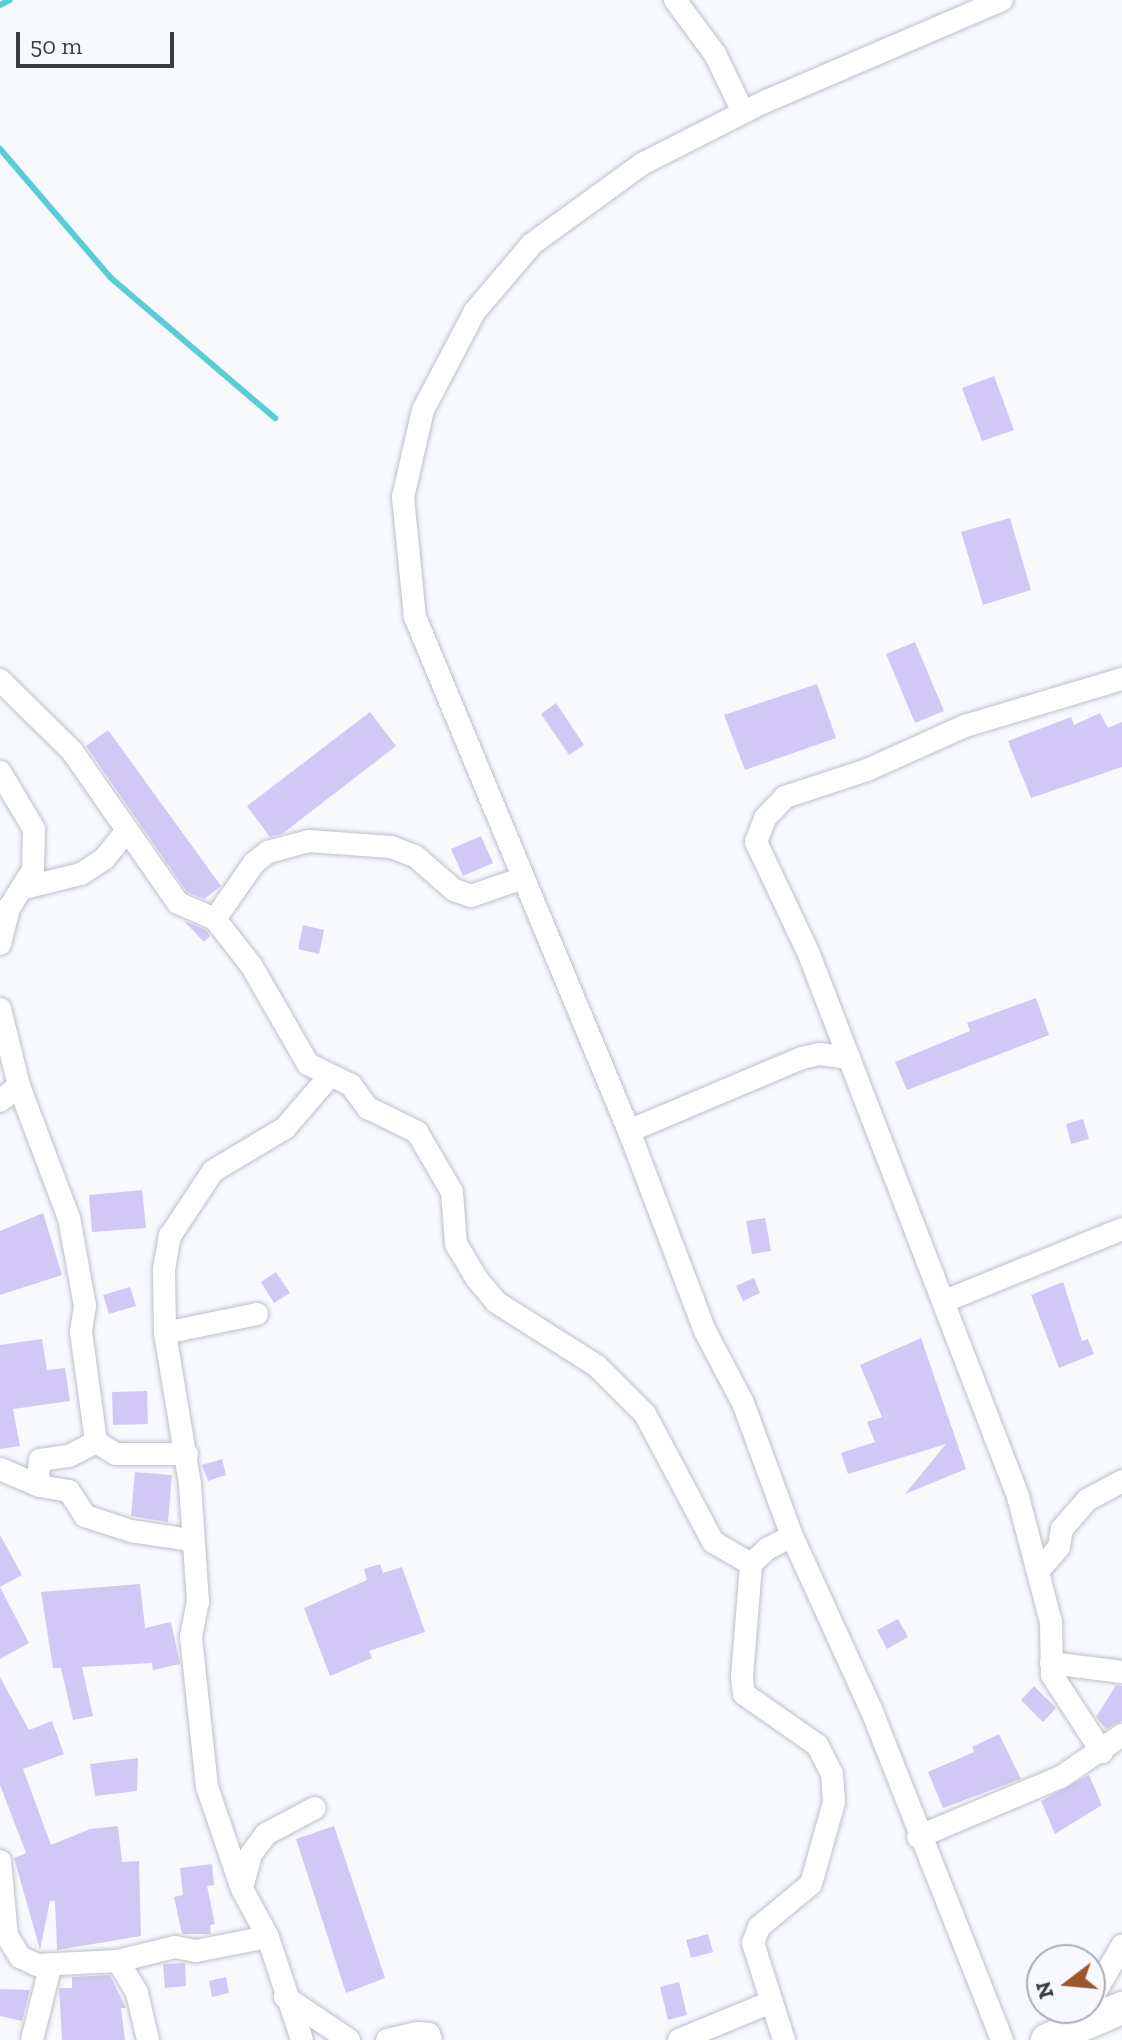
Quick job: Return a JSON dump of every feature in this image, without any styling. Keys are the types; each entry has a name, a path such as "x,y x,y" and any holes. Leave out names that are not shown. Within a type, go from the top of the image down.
{"street":[{"path":"675,0 715,54 743,112"},
{"path":"1002,0 743,112 642,164 532,244 475,311 423,410 403,497 415,617 520,879 629,1131 705,1331 769,1462 792,1536 871,1709 918,1837 1002,2040"},
{"path":"1102,1752 1052,1675 1051,1622 1040,1569 945,1301 931,1282 808,952 756,842 765,818 785,797 867,770 965,726 1122,679"},
{"path":"0,680 72,751 178,903 215,919 251,965 308,1064 329,1077 351,1085 368,1108 417,1132 452,1192 456,1244 477,1279 496,1302 597,1366 645,1414 713,1542 751,1564"},
{"path":"0,772 34,829 33,870 24,888 4,907 0,944"},
{"path":"24,888 81,874 104,859 127,831"},
{"path":"215,919 254,863 268,852 309,841 391,847 415,856 454,890 471,896 520,879"},
{"path":"0,1009 19,1086 69,1218 85,1306 81,1332 96,1442"},
{"path":"629,1131 802,1058 820,1054 849,1058"},
{"path":"302,2040 285,1997 268,1937 242,1889 207,1787 191,1637 198,1602 187,1454 165,1333 164,1269 170,1236 213,1171 285,1128 329,1077"},
{"path":"0,1101 19,1086"},
{"path":"945,1301 1122,1229"},
{"path":"165,1333 257,1314"},
{"path":"96,1442 116,1454 187,1454"},
{"path":"37,1485 40,1460 69,1456 96,1442"},
{"path":"0,1469 37,1485 69,1491 85,1516 131,1531 191,1540"},
{"path":"1040,1569 1059,1547 1062,1529 1087,1500 1122,1481"},
{"path":"784,2040 753,1943 759,1927 811,1884 834,1802 832,1774 817,1745 744,1694 751,1564 767,1549 792,1536"},
{"path":"1051,1663 1122,1672"},
{"path":"918,1837 1061,1777 1102,1752 1122,1735"},
{"path":"242,1889 251,1854 266,1834 315,1808"},
{"path":"0,1861 7,1936 20,1957 37,1965 118,1961 175,1947 196,1951 268,1937"},
{"path":"1106,1970 1122,1946"},
{"path":"118,1961 137,1993 148,2040"},
{"path":"32,2040 51,1964"},
{"path":"285,1997 349,2040"},
{"path":"679,2040 771,2002"},
{"path":"387,2040 417,2033 429,2034 431,2040"}],"building":[{"path":"994,376 1014,430 982,441 962,388"},
{"path":"1010,518 1031,590 983,605 961,532"},
{"path":"915,642 944,711 915,723 886,654"},
{"path":"817,684 836,738 745,770 724,715"},
{"path":"556,703 584,745 569,755 541,714"},
{"path":"370,712 396,746 282,834 270,837 247,806"},
{"path":"1100,713 1108,728 1122,722 1122,767 1031,798 1008,741 1071,717 1074,725"},
{"path":"108,730 221,886 204,899 187,892 86,746"},
{"path":"481,836 493,863 463,876 451,849"},
{"path":"184,921 206,930 210,936 204,942"},
{"path":"303,925 324,930 319,954 298,949"},
{"path":"1036,998 1049,1035 907,1090 895,1062 970,1031 967,1023"},
{"path":"1083,1119 1089,1139 1071,1144 1066,1124"},
{"path":"142,1190 146,1228 92,1232 89,1195"},
{"path":"43,1213 62,1275 0,1295 0,1231"},
{"path":"765,1218 771,1251 752,1254 746,1221"},
{"path":"276,1272 290,1293 274,1303 261,1282"},
{"path":"754,1278 760,1293 743,1301 736,1286"},
{"path":"1063,1282 1082,1341 1088,1339 1094,1354 1059,1368 1031,1295"},
{"path":"130,1287 136,1306 109,1314 103,1295"},
{"path":"921,1338 966,1469 905,1494 946,1444 848,1474 841,1453 875,1442 867,1422 882,1417 860,1365"},
{"path":"42,1339 47,1370 65,1368 70,1401 13,1409 20,1446 0,1449 0,1345"},
{"path":"147,1391 148,1424 113,1425 112,1392"},
{"path":"222,1459 226,1475 208,1481 202,1465"},
{"path":"135,1472 172,1475 168,1522 131,1516"},
{"path":"0,1535 22,1575 0,1587"},
{"path":"380,1564 383,1573 402,1567 425,1632 369,1651 372,1658 330,1676 304,1608 367,1580 364,1569"},
{"path":"140,1584 145,1628 171,1622 180,1664 153,1670 152,1663 82,1667 93,1716 73,1720 61,1668 53,1668 41,1592"},
{"path":"0,1587 29,1643 0,1659"},
{"path":"898,1619 908,1637 887,1649 877,1630"},
{"path":"0,1677 29,1730 52,1721 64,1754 23,1769 51,1845 90,1829 118,1826 122,1862 139,1861 141,1936 57,1950 55,1901 50,1901 40,1950 14,1858 26,1853 0,1785"},
{"path":"1116,1685 1122,1686 1122,1721 1106,1729 1096,1717"},
{"path":"1034,1686 1056,1708 1043,1722 1021,1700"},
{"path":"999,1734 1021,1779 943,1808 928,1772 974,1752 972,1747"},
{"path":"138,1758 137,1791 95,1796 90,1764"},
{"path":"1089,1775 1102,1805 1055,1834 1041,1801"},
{"path":"334,1826 385,1978 346,1993 296,1839"},
{"path":"212,1864 214,1885 207,1886 215,1924 210,1925 211,1934 182,1934 174,1897 183,1895 180,1868"},
{"path":"708,1934 713,1952 691,1958 686,1940"},
{"path":"185,1963 186,1986 165,1988 163,1964"},
{"path":"110,1975 126,2008 121,2008 125,2040 62,2040 59,1988 72,1988 72,1977"},
{"path":"226,1977 229,1993 212,1997 209,1981"},
{"path":"679,1982 687,2015 668,2020 660,1987"},
{"path":"0,1989 30,1990 22,2021 0,2016"}],"waterway":[{"path":"0,5 10,0"},
{"path":"0,149 111,278 275,418"}]}
